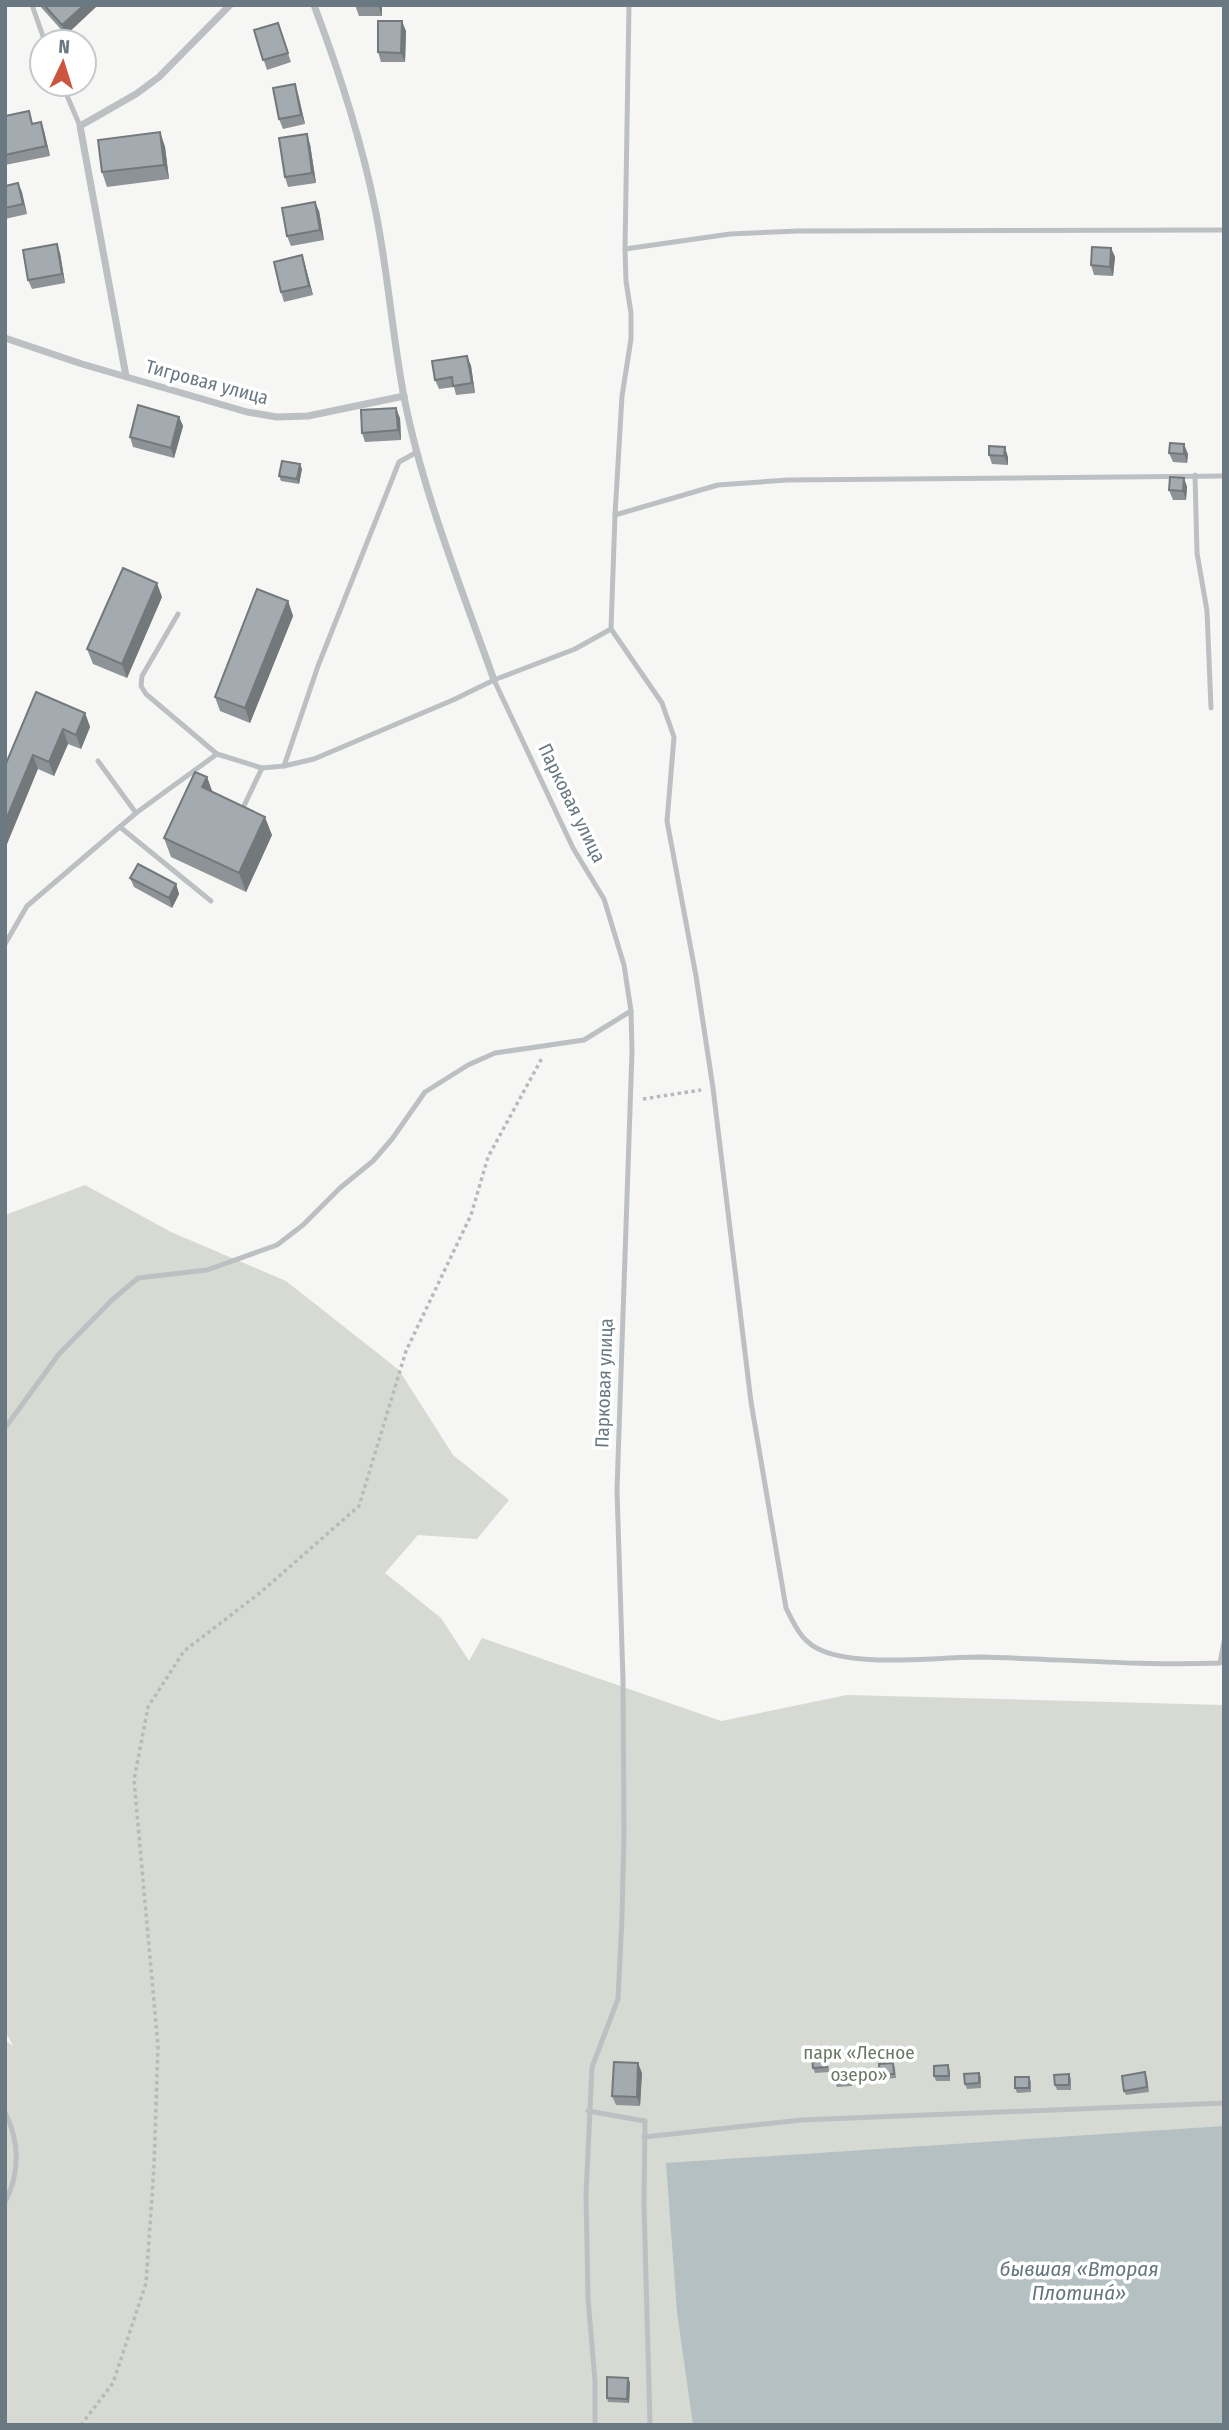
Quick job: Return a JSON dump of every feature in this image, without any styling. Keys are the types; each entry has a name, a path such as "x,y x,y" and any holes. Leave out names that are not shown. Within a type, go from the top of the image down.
{"street":[{"path":"126,376 80,126 136,94 159,77 230,5"},
{"path":"314,5 356,128 375,207 388,276 404,397 417,452 494,680"},
{"name":"Тигровая улица","path":"5,338 247,412 277,417 308,416 404,397"}],"lane":[{"path":"32,5 40,28"},
{"path":"629,5 625,249 631,339 622,396 611,629 662,703 674,737 667,821 696,976 713,1088 751,1402 786,1608 800,1636 822,1651 863,1660 979,1657 1166,1665 1220,1663 1224,1642"},
{"path":"68,98 80,126"},
{"path":"625,249 730,234 798,231 1224,230"},
{"path":"284,766 318,666 399,462 417,452"},
{"path":"1195,475 1197,554 1207,611 1211,708"},
{"path":"615,515 718,485 788,480 1224,476"},
{"path":"178,614 142,676 141,686 146,694 217,754 262,768 314,760 494,680 575,649 611,629"},
{"name":"Парковая улица","path":"494,680 573,848 604,899 624,965 631,1011 632,1051 617,1490 623,1692 622,1917 618,1999 592,2067 588,2111 588,2285 595,2381 595,2425"},
{"path":"5,944 27,906 136,813 217,754"},
{"path":"99,761 136,813"},
{"path":"242,810 262,768"},
{"path":"120,827 211,901"},
{"path":"5,1429 59,1354 112,1300 138,1278 208,1270 277,1245 373,1161 425,1092 468,1065 495,1053 584,1040 631,1011"},
{"path":"645,2137 802,2120 1224,2103"},
{"path":"588,2111 645,2121 650,2425"},
{"path":"5,2113 11,2124 18,2160 5,2202"}],"path":[{"path":"80,2425 113,2383 146,2283 158,2046 134,1780 148,1707 184,1651 261,1592 359,1506 406,1351 471,1215 488,1157 549,1046"},
{"path":"630,1101 713,1088"}],"green space":[{"name":"парк «Лесное озеро»","path":"85,1185 171,1232 286,1281 399,1370 453,1455 509,1500 477,1539 418,1535 385,1573 441,1618 469,1661 482,1638 721,1721 847,1695 1224,1705 1224,2425 5,2425 5,2040 13,2046 5,2031 5,1215"}],"water":[{"name":"бывшая «Вторая Плотинá»","path":"1224,2126 1224,2425 693,2425 677,2312 666,2163"}],"building":[{"path":"44,5 84,5 62,25"},
{"path":"378,21 402,21 401,53 378,52"},
{"path":"278,23 288,53 263,60 254,30"},
{"path":"295,84 301,115 279,119 273,88"},
{"path":"29,111 32,124 41,122 46,146 5,155 5,116"},
{"path":"160,132 164,165 102,172 98,140"},
{"path":"307,134 312,173 285,177 279,138"},
{"path":"18,183 23,204 5,208 5,186"},
{"path":"315,202 320,230 287,236 282,208"},
{"path":"57,244 62,274 28,280 23,250"},
{"path":"1092,247 1111,248 1110,267 1091,265"},
{"path":"302,255 309,286 281,292 274,262"},
{"path":"467,356 472,383 453,386 452,377 435,380 432,361"},
{"path":"138,405 179,417 171,448 130,437"},
{"path":"396,408 398,430 362,433 361,410"},
{"path":"1170,443 1184,444 1184,454 1169,453"},
{"path":"989,446 1005,447 1004,456 989,455"},
{"path":"282,461 300,464 297,479 279,476"},
{"path":"1170,477 1184,478 1183,491 1169,490"},
{"path":"123,568 157,583 122,664 87,649"},
{"path":"257,589 288,601 245,708 215,697"},
{"path":"36,692 85,713 76,735 63,729 49,762 33,755 5,822 5,766"},
{"path":"195,772 207,777 202,787 265,817 239,873 164,838"},
{"path":"138,864 176,884 169,898 130,878"},
{"path":"826,2056 827,2067 813,2068 812,2057"},
{"path":"614,2062 638,2063 637,2097 612,2096"},
{"path":"893,2063 894,2074 880,2074 879,2064"},
{"path":"948,2065 949,2076 934,2076 934,2066"},
{"path":"849,2070 850,2081 835,2082 835,2071"},
{"path":"1145,2072 1147,2087 1124,2091 1122,2076"},
{"path":"979,2073 979,2083 965,2084 964,2074"},
{"path":"1069,2074 1069,2085 1055,2085 1054,2075"},
{"path":"1015,2077 1029,2077 1029,2088 1015,2088"},
{"path":"607,2377 628,2378 627,2399 607,2398"}]}
